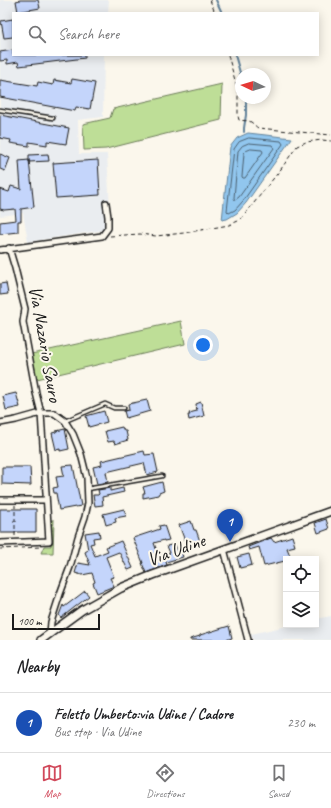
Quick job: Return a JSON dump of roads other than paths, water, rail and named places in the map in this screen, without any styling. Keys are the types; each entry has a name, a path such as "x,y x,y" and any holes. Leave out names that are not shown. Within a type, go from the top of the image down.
{"street":[{"path":"0,250 102,236 108,228 106,203"},
{"name":"Via Nazario Sauro","path":"9,248 25,309 23,322 36,394 41,413 54,413 65,421 73,434 81,454 87,478 88,503 85,517 51,622 50,634"},
{"path":"0,422 16,420 41,413 49,541 0,543"},
{"path":"0,500 46,500"},
{"name":"Via Udine","path":"41,640 82,610 121,588 331,511"},
{"path":"224,549 248,640"}],"lane":[{"path":"0,110 53,118"},
{"path":"65,421 106,404 114,408 124,408"},
{"path":"87,489 162,476"}],"water":[{"path":"248,133 292,138 246,203 237,213 227,219 222,220 230,147 237,138"}],"waterway":[{"path":"216,0 222,12"},
{"path":"235,56 239,68"},
{"path":"244,132 246,104"}],"place":[{"name":"Feletto Umberto:via Udine / Cadore","path":"230,542"}]}
